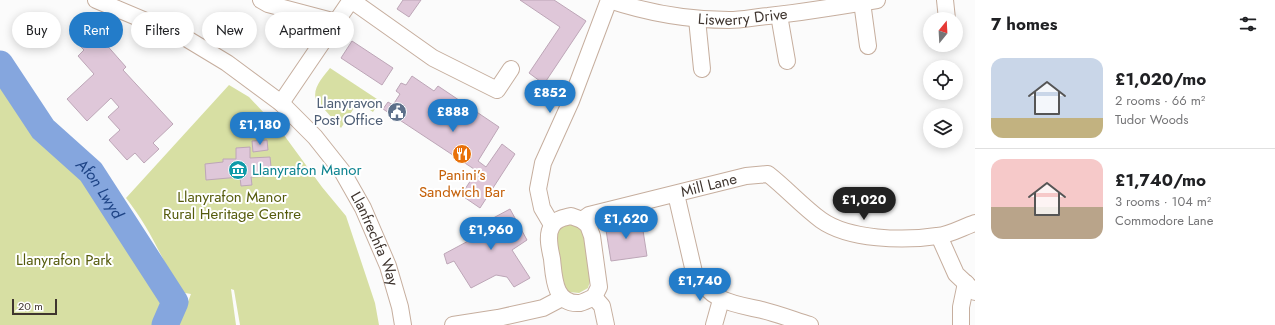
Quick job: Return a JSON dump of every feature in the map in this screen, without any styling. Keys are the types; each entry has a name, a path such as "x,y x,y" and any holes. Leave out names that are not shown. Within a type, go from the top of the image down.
{"street":[{"name":"Llanfrechfa Way","path":"96,0 184,37 227,62 281,103 315,137 342,171 363,208 388,266 400,307 403,325"},
{"path":"261,0 268,4 298,12"},
{"path":"343,12 351,0 434,58 497,90 511,69"},
{"path":"552,225 542,208 538,189 543,163 571,101 609,0"},
{"name":"Liswerry Drive","path":"609,0 641,10 697,19 731,20 779,15 877,0"},
{"path":"945,0 946,12"},
{"path":"862,2 868,46"},
{"path":"779,15 787,61"},
{"path":"697,19 702,69"},
{"path":"281,103 318,48"},
{"name":"Mill Lane","path":"582,220 589,215 746,176 768,174 783,185 822,220 838,229 856,235 891,238 939,236"},
{"path":"676,194 694,272 709,292 721,300 736,305 785,317 810,325"},
{"path":"570,216 582,220 588,225 592,236 599,287 594,297 581,303 571,302 562,298 555,287 548,234 552,225 560,218 570,216"},
{"path":"961,325 962,307 970,288 956,274 939,236 975,223"},
{"path":"594,297 602,306 606,325"},
{"path":"453,325 498,318 543,308 562,298"},
{"path":"714,325 721,300"}],"green space":[{"path":"330,68 380,101 373,112 358,102 341,128 316,100 315,96 321,79"},
{"name":"Llanyrafon Park","path":"0,78 33,128 84,173 165,300 154,325 0,325"},
{"name":"Llanyrafon Manor Rural Heritage Centre","path":"229,85 249,97 281,131 322,187 346,216 375,303 379,325 240,325 234,290 231,289 236,325 179,325 191,294 179,292 149,232 126,198"},
{"path":"565,222 584,227 591,278 588,288 579,293 569,292 562,285 555,239 557,228"}],"building":[{"path":"403,0 421,0 409,17 397,9"},
{"path":"520,0 554,0 586,21 544,84 529,73 560,27"},
{"path":"354,42 393,68 382,85 341,58 347,48 354,48"},
{"path":"82,48 109,48 126,67 123,70 173,124 153,143 159,149 144,163 135,153 127,160 109,140 120,130 108,117 119,107 111,98 87,121 67,99 94,74 78,56 84,50"},
{"path":"412,76 434,91 438,86 499,127 478,161 486,167 502,144 515,154 480,208 461,195 477,171 383,109 388,102 393,105 400,94 396,91 401,83 406,85"},
{"path":"267,140 268,150 253,152 252,141"},
{"name":"Llanyrafon Manor","path":"250,147 250,158 270,157 272,176 251,177 252,185 241,186 240,177 206,180 205,164 223,162 223,159 236,159 236,148"},
{"path":"510,209 527,240 512,250 530,278 514,287 507,277 496,275 471,288 454,261 447,264 444,254 472,239 466,229 480,220 482,224"},
{"path":"641,218 647,256 611,261 605,224"}],"waterway":[{"name":"Afon Lwyd","path":"0,64 43,129 91,172 175,302 165,325"}],"place":[{"name":"Llanyravon Post Office","path":"397,112"},
{"name":"Panini’s Sandwich Bar","path":"462,154"},
{"name":"Llanyrafon Manor","path":"238,170"}]}
